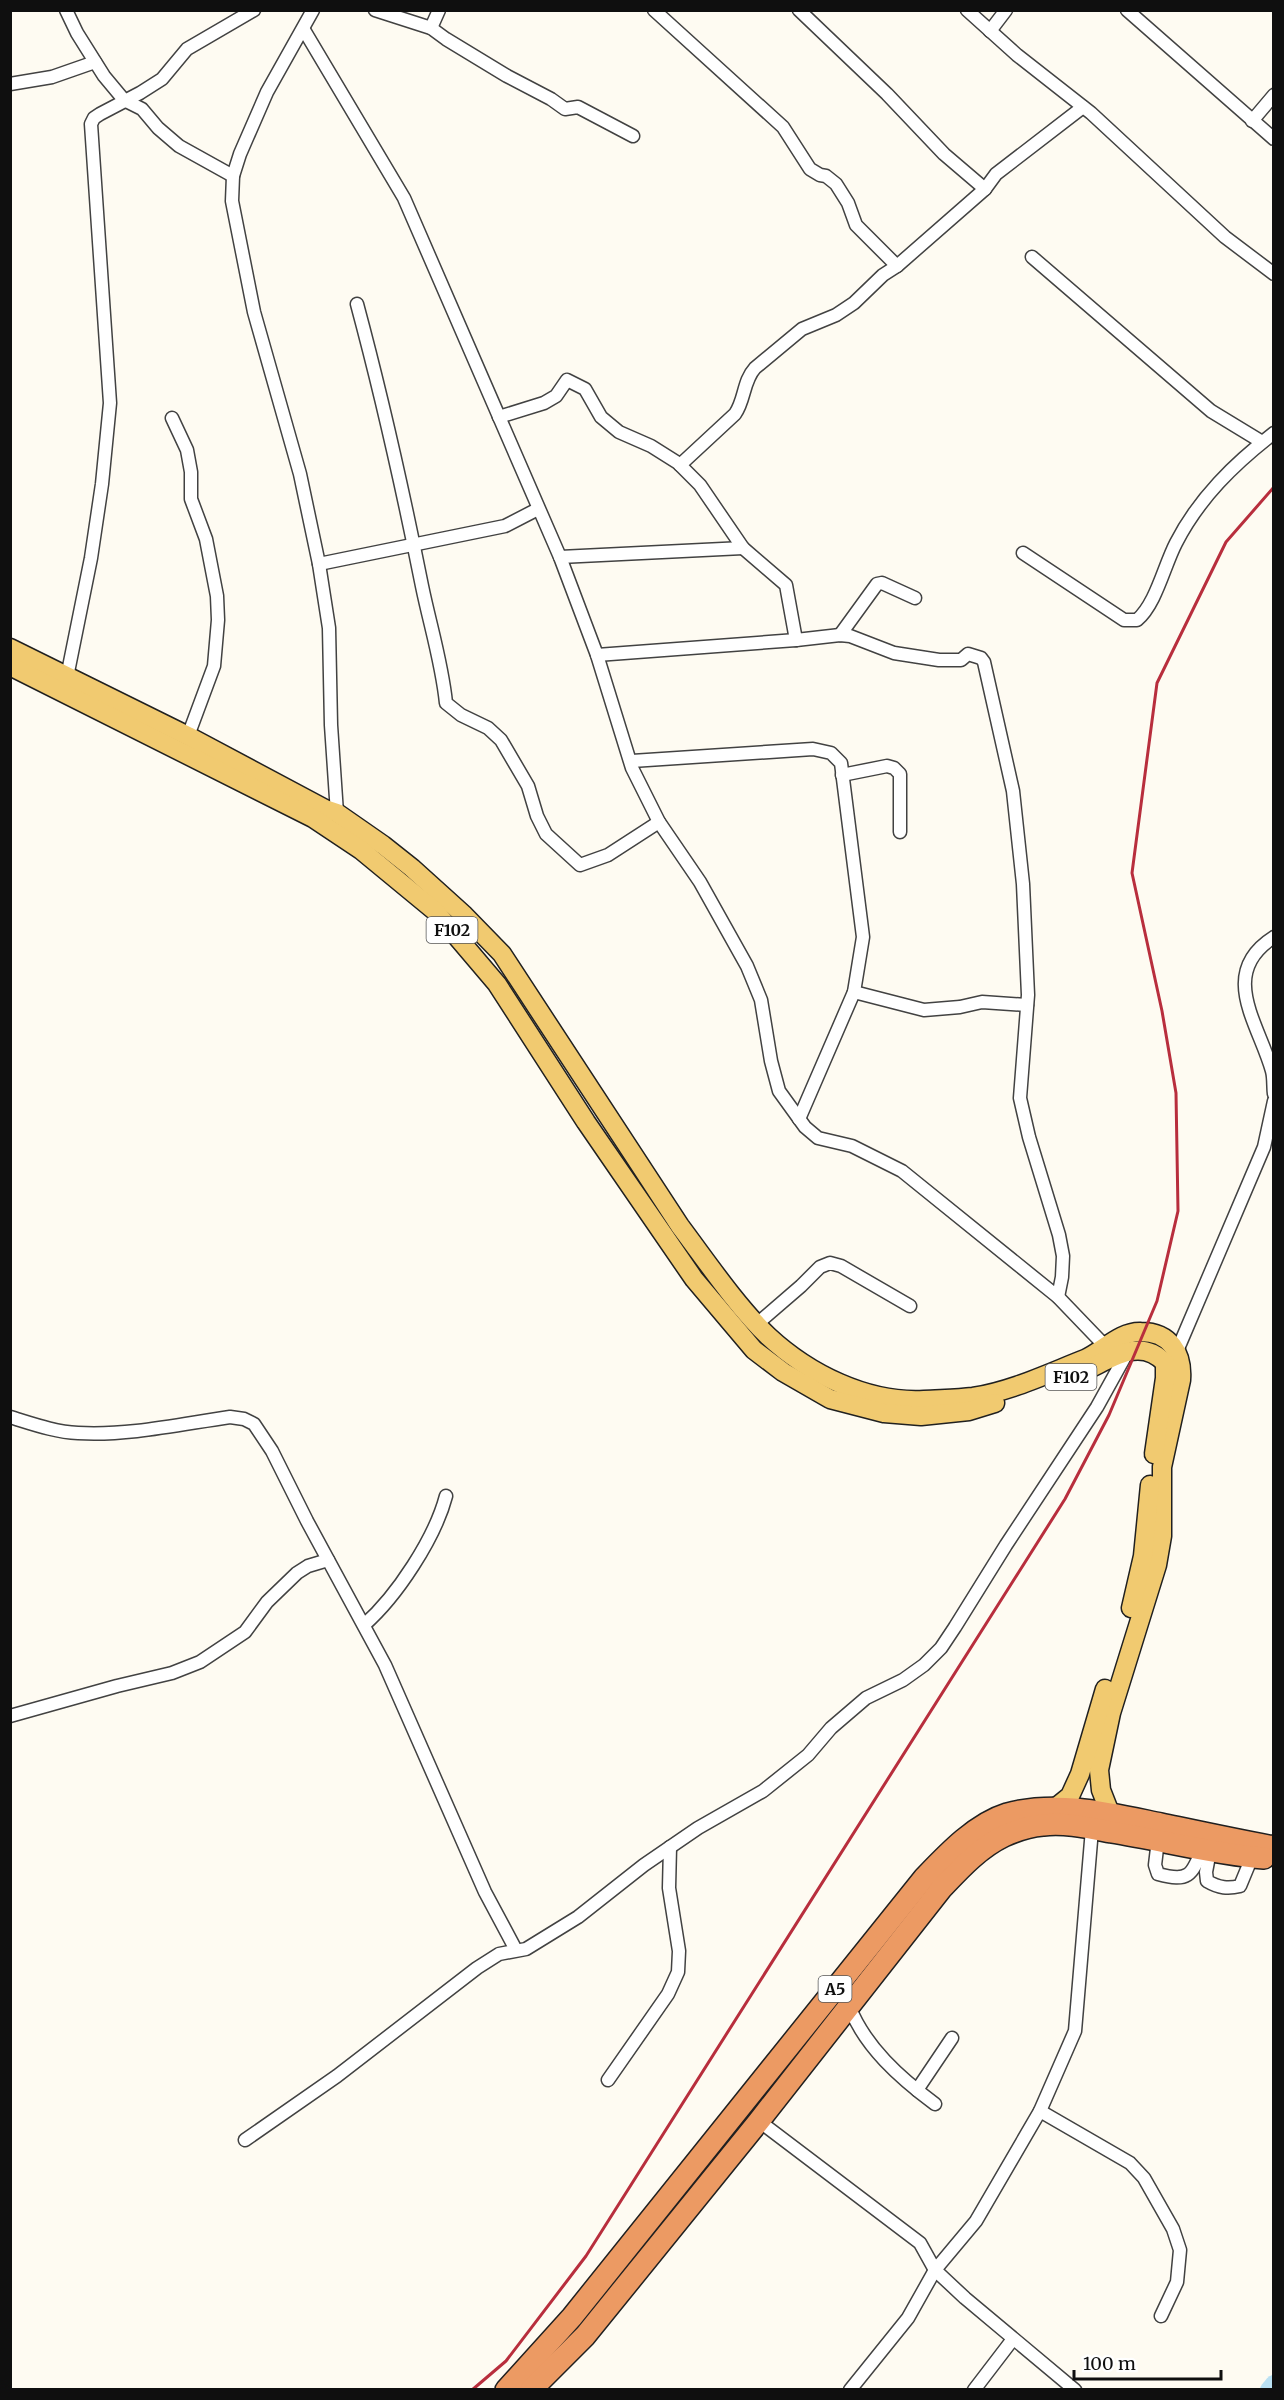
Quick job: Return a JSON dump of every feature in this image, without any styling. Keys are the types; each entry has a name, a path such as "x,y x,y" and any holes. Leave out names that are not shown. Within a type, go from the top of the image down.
{"highway":[{"name":"A5","path":"506,2390 572,2317 883,1929 939,1863 987,1823 1006,1815 1054,1809 1110,1814 1274,1847"},
{"name":"A5","path":"531,2390 585,2336 759,2121 941,1889 989,1844 1018,1831 1043,1825 1092,1829 1206,1850 1274,1859"},
{"path":"883,1929 901,1941"}],"main road":[{"name":"F102","path":"10,648 188,736 325,809 337,813 383,844 412,868 464,915 502,954 680,1226 763,1330 815,1371 837,1382 887,1398 921,1400 974,1397 1035,1379 1089,1357 1134,1332 1144,1332 1166,1338 1177,1351"},
{"name":"F102","path":"10,666 312,818 361,850 435,911 497,984 586,1122 694,1279 754,1350 804,1386 830,1399 884,1413 921,1416 969,1411 1038,1390 1128,1351"},
{"path":"754,1350 763,1330"},
{"path":"1054,1809 1070,1796 1080,1774 1135,1596 1143,1556 1152,1467 1166,1370 1165,1364 1157,1356 1144,1350 1128,1351"},
{"path":"1110,1814 1101,1790 1099,1770 1111,1713 1157,1564 1162,1536 1161,1467 1181,1370 1177,1351"}],"street":[{"path":"66,10 95,62 123,100 149,115 158,128 179,146 233,176"},
{"path":"67,677 91,558 102,484 110,403 92,124 94,118 100,114 162,79 187,49 254,10"},
{"path":"313,10 304,30 267,92 240,154 233,176 232,201 254,312 300,474 319,564 329,628 331,725 337,813"},
{"path":"375,10 431,28 466,52 565,109 578,107 633,136"},
{"path":"431,28 439,10"},
{"path":"654,10 783,127 810,170 826,176 836,184 848,203 856,225 897,266"},
{"path":"799,10 887,94 944,154 985,189"},
{"path":"967,10 1083,107 1225,237 1272,270"},
{"path":"990,31 1006,10"},
{"path":"1127,10 1274,139"},
{"path":"304,30 404,198 560,557 597,655 632,761 632,768 659,822 700,882 747,966 761,1000 771,1061 779,1091 799,1119 818,1138 852,1146 902,1171 1058,1297 1106,1347"},
{"path":"10,84 52,77 95,62"},
{"path":"1252,121 1274,95"},
{"path":"680,465 742,405 749,374 754,368 802,329 836,315 854,303 882,275 897,266 985,189 996,174 1083,107"},
{"path":"1032,257 1211,411 1262,442"},
{"path":"357,304 381,393 444,677 446,703 461,715 488,728 501,740 528,786 537,816 546,834 580,865 608,855 659,822"},
{"path":"499,417 544,403 556,396 567,380 585,389 601,417 619,432 651,446 680,465 700,485 743,548 786,585 796,640"},
{"path":"172,418 187,450 191,472 191,499 206,539 217,596 218,620 214,666 188,736"},
{"path":"1023,553 1124,620 1137,620 1150,606 1176,543 1196,508 1218,483 1262,442 1274,434"},
{"path":"319,564 504,526 538,509"},
{"path":"560,557 743,548"},
{"path":"840,635 877,584 882,583 915,598"},
{"path":"597,655 840,635 850,636 894,653 939,660 961,660 968,654 975,655 984,662 1013,791 1027,932 1027,1005 1020,1098 1029,1137 1059,1235 1063,1256 1058,1297"},
{"path":"632,761 813,749 831,753 840,763 863,937 854,992 799,1119"},
{"path":"842,775 888,766 900,774 900,832"},
{"path":"1274,937 1256,951 1246,967 1245,987 1248,1009 1273,1073 1274,1094"},
{"path":"854,992 924,1010 960,1007 982,1002 1027,1005"},
{"path":"1177,1351 1264,1147 1274,1101"},
{"path":"763,1330 819,1267 830,1263 841,1266 910,1306"},
{"path":"245,2140 337,2076 477,1968 499,1954 526,1949 578,1917 670,1847 722,1813 763,1791 808,1755 831,1728 866,1698 903,1680 924,1665 941,1648 1097,1407 1128,1351"},
{"path":"10,1417 47,1429 93,1433 147,1429 230,1418 244,1419 254,1424 264,1437 394,1685 484,1892 516,1950"},
{"path":"364,1625 381,1610 413,1564 431,1532 446,1496"},
{"path":"10,1716 171,1673 200,1662 244,1632 267,1602 297,1573 308,1566 328,1560"},
{"path":"850,2390 908,2318 935,2270 976,2221 1040,2111 1075,2031 1092,1829"},
{"path":"1158,1840 1155,1865 1158,1874 1172,1878 1185,1878 1194,1871 1206,1850"},
{"path":"608,2080 668,1994 678,1972 679,1951 669,1888 670,1847"},
{"path":"1206,1850 1207,1881 1215,1886 1229,1889 1240,1886 1252,1857"},
{"path":"849,2006 857,2026 879,2054 935,2104"},
{"path":"917,2090 952,2038"},
{"path":"1040,2111 1130,2163 1144,2178 1173,2229 1180,2250 1177,2282 1161,2316"},
{"path":"759,2121 920,2243 935,2270 1075,2390"},
{"path":"974,2390 1013,2339"}],"waterway":[{"path":"1269,2390 1274,2384"}],"railway":[{"path":"472,2390 506,2361 586,2256 1065,1499 1109,1415 1157,1301 1178,1211 1176,1093 1162,1011 1132,873 1157,683 1226,542 1274,487"}]}
